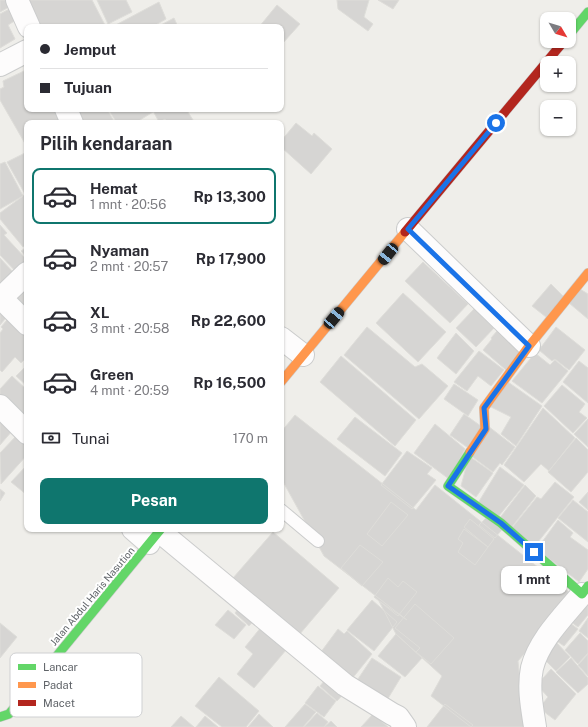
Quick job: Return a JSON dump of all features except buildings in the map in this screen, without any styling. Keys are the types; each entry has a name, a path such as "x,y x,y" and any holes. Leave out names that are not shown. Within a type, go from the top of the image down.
{"main road":[{"path":"576,27 588,12"},
{"path":"284,378 558,48"},
{"path":"585,590 501,523 448,486 486,429 484,408 529,346 588,273"},
{"name":"Jalan Abdul Haris Nasution","path":"57,653 157,535"},
{"name":"Jalan Abdul Haris Nasution","path":"4,715 8,727"}],"street":[{"path":"17,0 28,24"},
{"path":"0,65 24,53"},
{"path":"408,229 529,346"},
{"path":"24,276 1,297 24,321"},
{"path":"284,340 303,355"},
{"path":"0,406 24,431"},
{"path":"145,532 157,535 345,685 398,717 406,727"},
{"path":"535,727 530,693 532,668 540,648 585,590"}],"lane":[{"path":"284,513 318,541"}],"traffic: fast":[{"path":"576,27 588,12"},
{"path":"470,452 448,486 501,523 582,594 588,586"},
{"path":"59,653 159,532"},
{"path":"0,717 10,713"}],"traffic: slow":[{"path":"284,378 405,232"},
{"path":"470,452 485,429 484,408 529,346 588,273"}],"traffic: jam":[{"path":"405,232 558,48"}],"route":[{"path":"496,123 408,229 529,346 484,408 486,429 448,486 501,523 534,552"}]}
